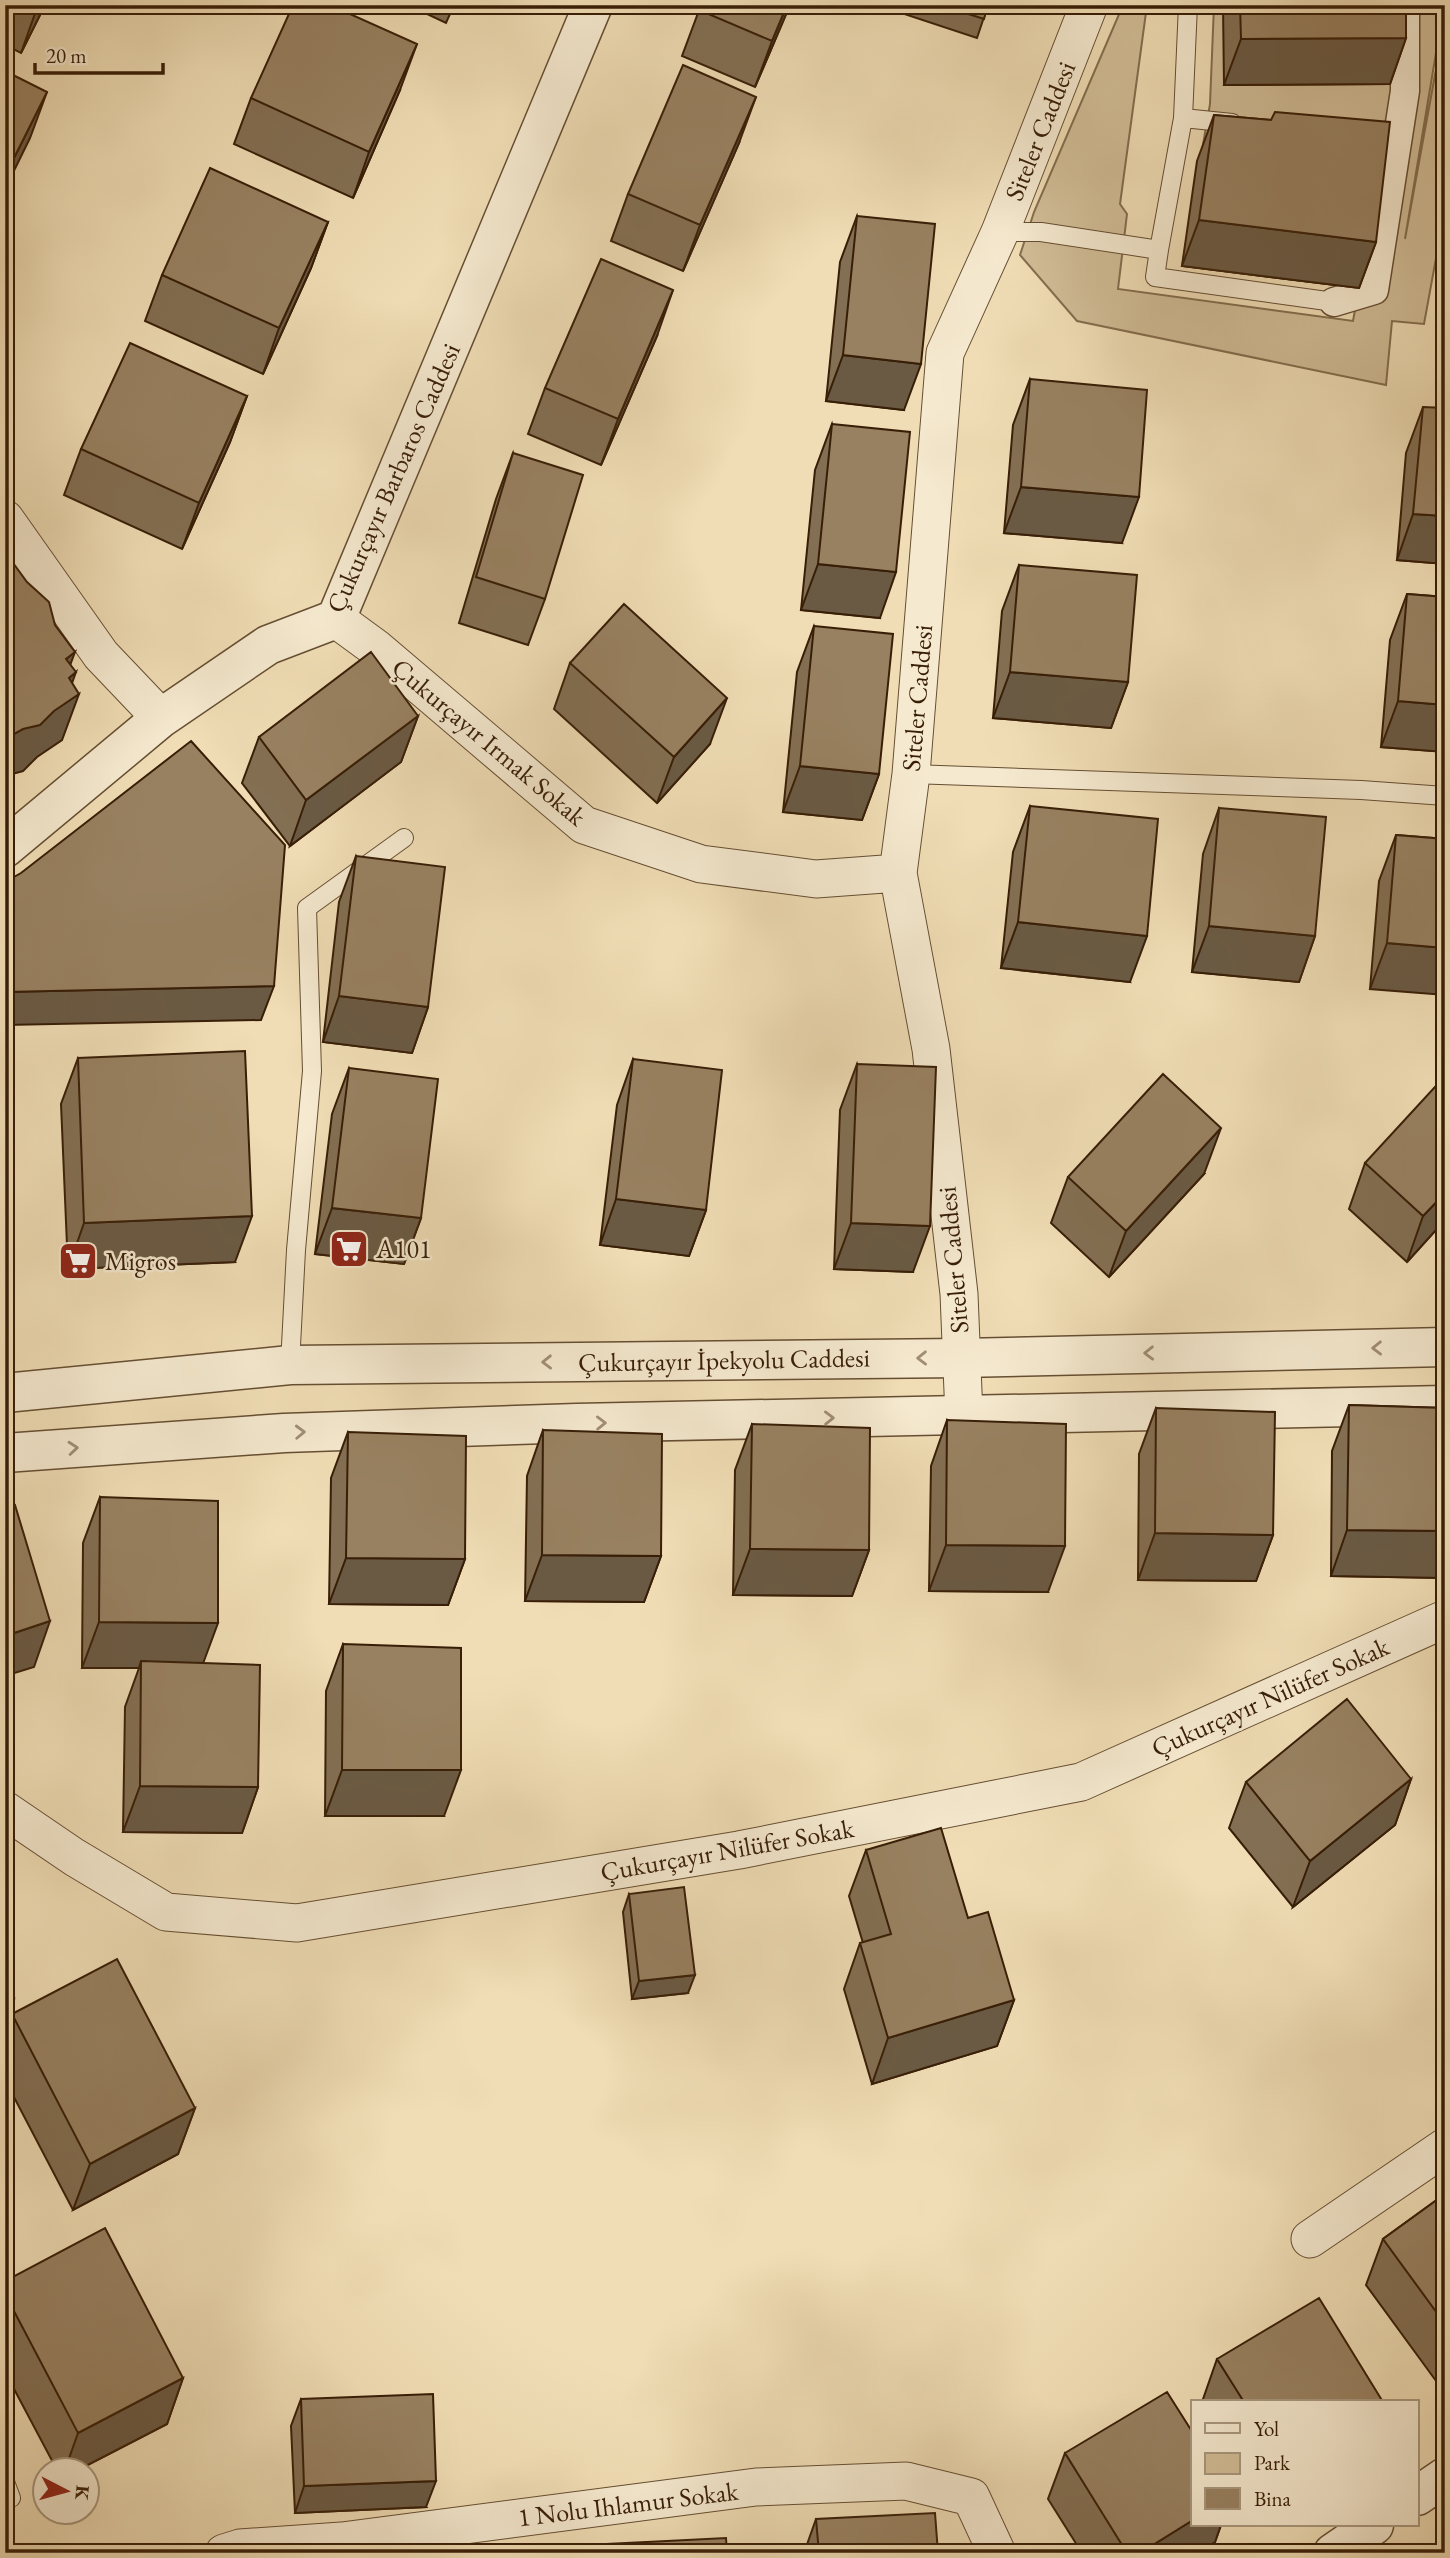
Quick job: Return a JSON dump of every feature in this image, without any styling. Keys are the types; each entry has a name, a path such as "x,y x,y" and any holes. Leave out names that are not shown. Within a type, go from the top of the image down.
{"street":[{"name":"Çukurçayır Barbaros Caddesi","path":"5,848 161,718 268,645 336,620 593,5"},
{"name":"Siteler Caddesi","path":"964,1416 959,1294 931,1049 898,873 911,774 945,353 1000,232 1090,5"},
{"path":"1334,302 1374,290 1405,91 1405,5"},
{"path":"5,519 101,655 161,718"},
{"name":"Çukurçayır Irmak Sokak","path":"336,620 377,649 584,825 701,864 816,879 898,873"},
{"name":"Çukurçayır İpekyolu Caddesi","path":"5,1393 290,1365 961,1358 1445,1347"},
{"path":"5,1453 284,1433 591,1423 1445,1405"},
{"name":"Çukurçayır Nilüfer Sokak","path":"5,1810 74,1857 166,1912 297,1923 739,1850 1082,1782 1445,1619"},
{"path":"1310,2239 1445,2147"},
{"path":"1418,2495 1445,2477"},
{"name":"1 Nolu Ihlamur Sokak","path":"224,2553 240,2548 342,2541 756,2487 906,2482 971,2497 997,2553"},
{"path":"1333,2553 1373,2526"}],"lane":[{"path":"1188,5 1183,118 1155,277 1334,302"},
{"path":"1183,118 1248,125"},
{"path":"1000,232 1041,232 1160,250"},
{"path":"911,774 1361,790 1445,796"},
{"path":"290,1365 296,1250 312,1071 307,908 404,838"},
{"path":"5,2482 11,2498 5,2499"}],"green space":[{"path":"1123,5 1147,5 1120,204 1127,214 1118,289 1353,321 1359,288 1182,266 1210,104 1214,5 1444,5 1405,239 1445,20 1445,209 1424,324 1392,321 1386,385 1077,321 1020,255 1034,212"}],"building":[{"path":"293,5 330,5 417,44 369,152 251,98"},
{"path":"701,5 787,5 772,41 699,10"},
{"path":"940,5 988,5 984,19"},
{"path":"1240,5 1406,5 1406,38 1241,39"},
{"path":"683,65 756,97 700,225 628,194"},
{"path":"5,71 47,92 5,176"},
{"path":"1275,112 1390,122 1376,242 1199,220 1214,115 1271,120"},
{"path":"210,168 328,222 279,328 162,275"},
{"path":"857,216 935,224 921,364 843,355"},
{"path":"601,259 673,290 618,419 545,388"},
{"path":"130,343 247,396 199,503 81,449"},
{"path":"1030,379 1147,390 1139,497 1021,487"},
{"path":"1423,407 1445,408 1445,516 1413,514"},
{"path":"832,424 910,432 896,572 818,564"},
{"path":"513,453 583,475 545,599 476,577"},
{"path":"8,556 27,582 49,602 55,625 75,652 66,659 76,672 69,678 79,694 54,711 40,725 23,729 5,739 5,558"},
{"path":"1019,565 1137,575 1128,682 1010,672"},
{"path":"1407,594 1445,597 1445,705 1398,701"},
{"path":"624,604 727,698 674,757 570,663"},
{"path":"814,626 893,634 879,774 800,766"},
{"path":"371,652 418,716 306,800 259,737"},
{"path":"191,741 285,845 274,986 5,992 5,882 21,873"},
{"path":"1030,806 1158,819 1147,936 1018,922"},
{"path":"1219,808 1326,817 1315,936 1209,926"},
{"path":"1396,835 1445,839 1445,948 1387,943"},
{"path":"356,856 445,867 428,1007 339,996"},
{"path":"245,1051 252,1216 84,1223 78,1058"},
{"path":"633,1059 722,1070 706,1210 616,1199"},
{"path":"857,1064 936,1067 930,1226 851,1223"},
{"path":"349,1068 438,1079 421,1218 332,1208"},
{"path":"1163,1074 1221,1128 1126,1231 1068,1177"},
{"path":"1445,1076 1445,1193 1423,1216 1365,1163"},
{"path":"5,1088 11,1226 5,1226"},
{"path":"1349,1405 1445,1408 1445,1531 1347,1530"},
{"path":"1156,1408 1275,1412 1273,1535 1155,1533"},
{"path":"947,1420 1066,1424 1065,1546 946,1545"},
{"path":"752,1424 870,1428 869,1550 750,1549"},
{"path":"543,1430 662,1434 661,1556 542,1555"},
{"path":"348,1432 466,1436 465,1559 346,1558"},
{"path":"100,1497 218,1501 218,1623 99,1622"},
{"path":"15,1505 50,1621 5,1636 5,1507"},
{"path":"343,1644 461,1648 461,1770 342,1770"},
{"path":"141,1661 260,1665 258,1787 140,1786"},
{"path":"1347,1699 1411,1779 1310,1861 1246,1782"},
{"path":"941,1828 968,1918 988,1912 1014,2000 888,2038 860,1943 891,1934 866,1850"},
{"path":"684,1887 695,1975 639,1981 629,1894"},
{"path":"117,1959 195,2108 90,2164 12,2014"},
{"path":"5,1969 14,1999 5,2002"},
{"path":"1445,2194 1445,2324 1383,2239"},
{"path":"105,2228 183,2378 78,2433 5,2294 5,2281"},
{"path":"1319,2298 1382,2400 1243,2400 1217,2359"},
{"path":"1167,2392 1191,2430 1191,2521 1140,2553 1127,2553 1065,2453"},
{"path":"433,2394 436,2481 304,2486 301,2399"},
{"path":"935,2513 938,2553 819,2553 816,2519"},
{"path":"726,2538 727,2553 608,2553 607,2544"}],"place":[{"name":"A101","path":"349,1249"},
{"name":"Migros","path":"78,1261"}]}
